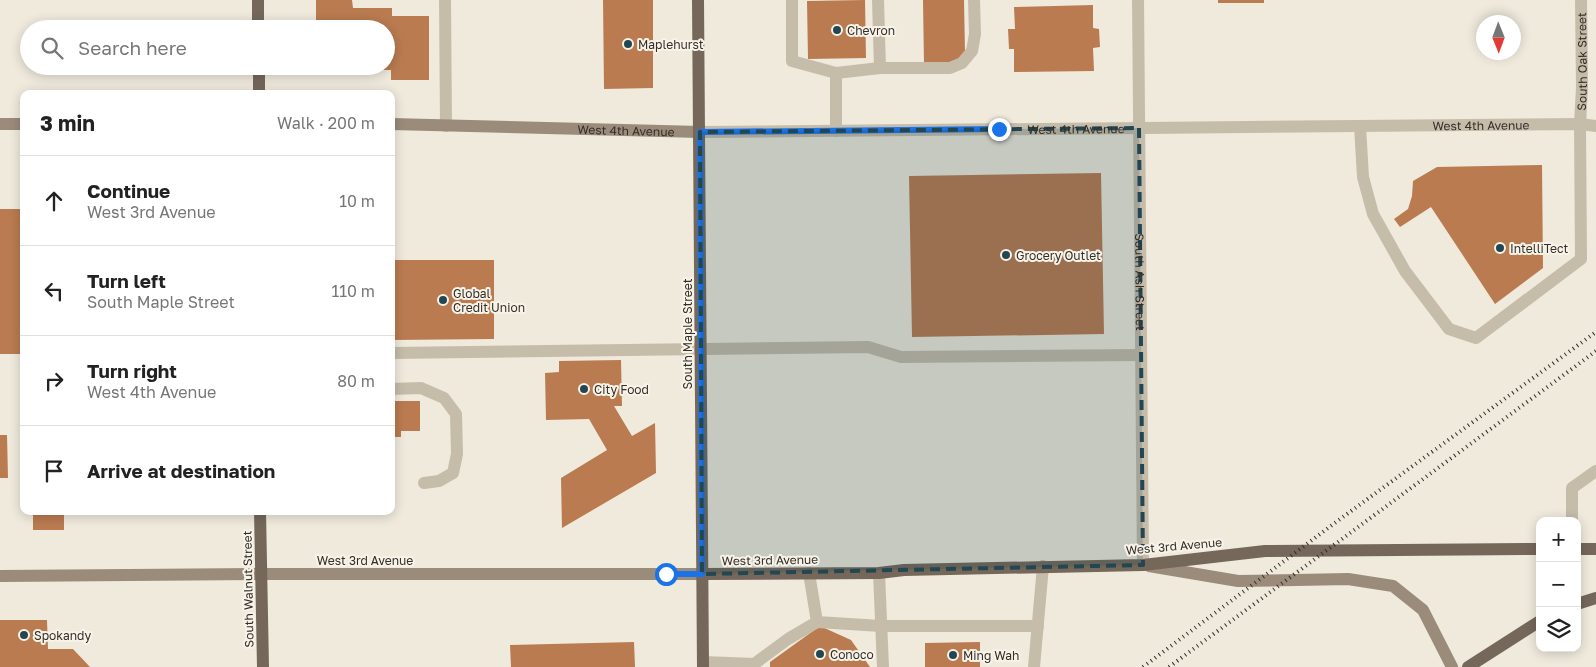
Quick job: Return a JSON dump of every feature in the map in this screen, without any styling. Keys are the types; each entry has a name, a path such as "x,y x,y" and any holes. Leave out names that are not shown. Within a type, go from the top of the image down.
{"main road":[{"path":"258,0 258,20"},
{"name":"South Maple Street","path":"698,0 703,665"},
{"path":"259,75 259,90"},
{"path":"0,124 20,124"},
{"name":"West 4th Avenue","path":"395,124 700,132"},
{"name":"South Walnut Street","path":"260,515 263,667"},
{"name":"West 3rd Avenue","path":"0,576 879,573 904,570 1143,565 1265,551 1536,549"},
{"path":"1581,549 1596,549"},
{"path":"1143,565 1238,581 1348,580 1393,586 1423,610 1452,667"},
{"path":"1581,603 1596,598"},
{"path":"1468,667 1536,624"}],"street":[{"path":"445,0 446,126"},
{"path":"792,0 792,61 836,73 880,68 950,68 962,63 972,50 975,34 974,0"},
{"path":"878,0 880,68"},
{"name":"South Ash Street","path":"1138,0 1143,565"},
{"name":"South Oak Street","path":"1360,126 1363,178 1373,214 1406,271 1449,329 1476,338 1580,259 1581,0"},
{"path":"836,73 836,130"},
{"name":"West 4th Avenue","path":"1580,124 1596,120"},
{"name":"West 4th Avenue","path":"700,132 1580,124 1596,126"},
{"path":"395,353 868,347 901,357 1141,355"},
{"path":"395,389 421,388 444,398 456,414 456,454 453,473 439,481 424,483"},
{"path":"1572,517 1572,488 1596,471"},
{"path":"1034,667 1043,566"},
{"path":"809,573 818,622"},
{"path":"879,573 883,667"},
{"path":"703,665 755,665 790,643 818,622 881,626 1038,626"}],"highlighted area":[{"path":"1139,128 1143,565 702,574 700,132"}],"building":[{"path":"316,0 352,0 353,8 392,8 392,16 429,16 429,80 391,80 391,75 395,75 395,20 316,20"},
{"name":"Maplehurst","path":"603,0 653,0 653,88 604,89"},
{"name":"Chevron","path":"865,0 866,58 808,59 807,1"},
{"path":"923,0 964,0 965,52 953,64 924,65"},
{"path":"1218,0 1264,0 1264,3 1218,3"},
{"path":"1093,5 1093,28 1099,29 1100,47 1093,48 1094,71 1014,72 1014,49 1009,49 1008,29 1015,29 1014,7"},
{"name":"IntelliTect","path":"1542,165 1543,268 1495,304 1431,207 1400,227 1394,219 1408,209 1412,196 1413,181 1437,167"},
{"name":"Grocery Outlet","path":"1101,173 1104,334 912,337 909,176"},
{"path":"0,209 20,209 20,354 0,354"},
{"name":"Global Credit Union","path":"395,260 494,260 494,339 395,340"},
{"path":"621,360 622,406 614,406 632,436 655,423 656,473 562,528 561,478 607,450 589,419 546,420 545,373 559,372 559,361"},
{"path":"395,401 420,401 420,431 401,431 401,437 395,437"},
{"path":"0,435 7,435 8,478 0,478"},
{"path":"33,515 64,515 64,530 33,530"},
{"name":"Spokandy","path":"0,620 47,620 48,649 73,649 90,667 0,667"},
{"name":"Conoco","path":"820,626 851,640 870,667 770,667 770,662"},
{"path":"634,642 635,667 511,667 510,645"},
{"name":"Ming Wah","path":"980,642 980,667 925,667 925,643"}],"railway":[{"path":"1143,667 1332,525 1596,332"},
{"path":"1169,667 1596,351"}],"place":[{"name":"Chevron","path":"837,30"},
{"name":"Maplehurst","path":"628,44"},
{"name":"IntelliTect","path":"1500,248"},
{"name":"Grocery Outlet","path":"1006,255"},
{"name":"Global Credit Union","path":"443,300"},
{"name":"City Food","path":"584,389"},
{"name":"Spokandy","path":"24,635"},
{"name":"Conoco","path":"820,654"},
{"name":"Ming Wah","path":"953,655"}],"route":[{"path":"666,574 702,574 700,132 999,129"}]}
